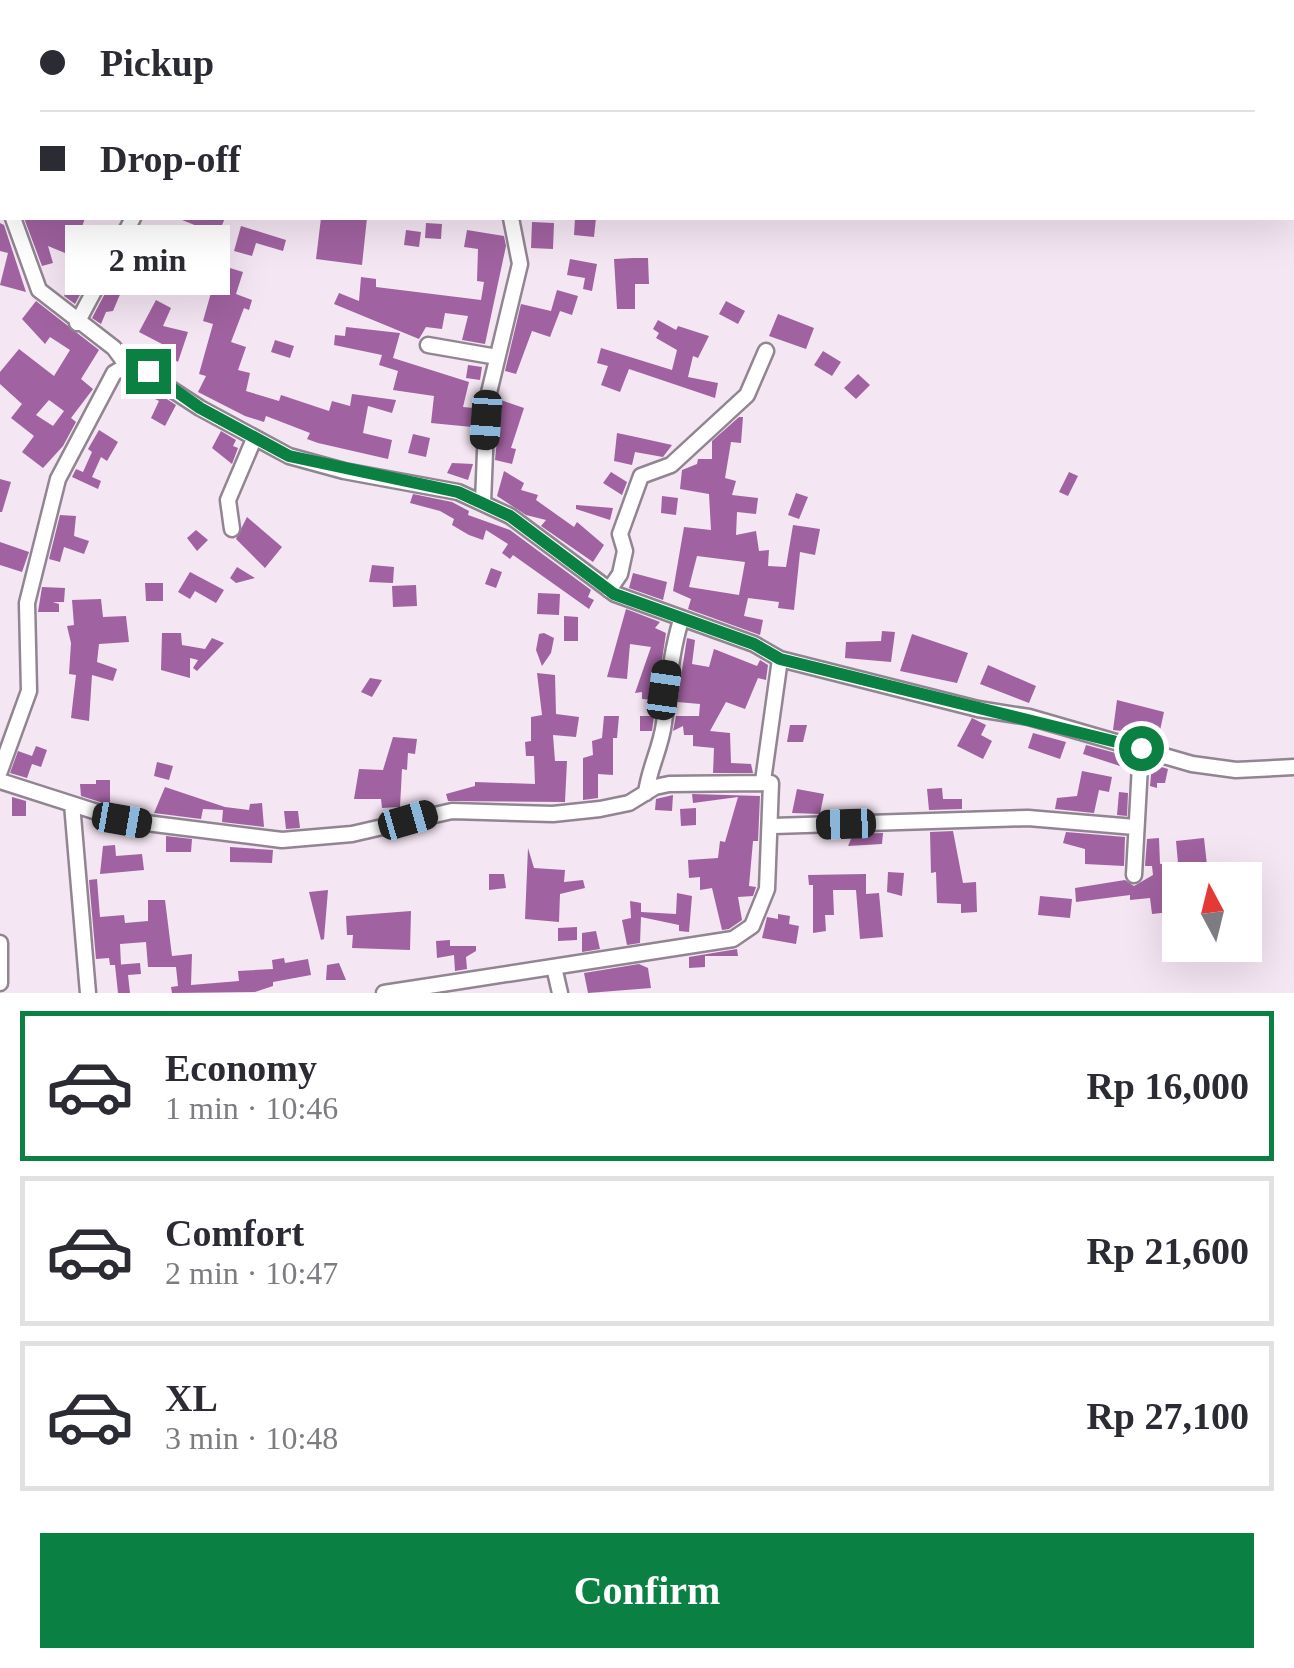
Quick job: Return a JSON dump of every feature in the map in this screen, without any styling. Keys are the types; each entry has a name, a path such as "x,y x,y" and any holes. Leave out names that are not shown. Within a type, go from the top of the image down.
{"street":[{"path":"14,220 39,290 77,324 114,348 124,363"},
{"path":"77,324 133,220"},
{"path":"483,503 486,420 520,264 512,220"},
{"path":"428,346 497,357"},
{"path":"609,590 620,574 625,550 621,528 641,476 671,465 747,395 766,351"},
{"path":"124,363 138,364 200,408 254,439 308,462 458,492 483,503 510,516 609,590 754,644 780,659 1215,768 1294,767"},
{"path":"0,771 29,691 27,603 58,479 109,382 124,363"},
{"path":"232,529 228,500 254,439"},
{"path":"646,793 648,767 664,722 669,660 682,620"},
{"path":"763,781 780,659"},
{"path":"1134,875 1141,748"},
{"path":"0,781 154,826 184,825 282,840 352,834 430,814 469,810 578,812 630,803 670,784 771,783 773,826 767,890 756,920 744,932 717,942 670,945 384,993"},
{"path":"72,804 88,993"},
{"path":"773,826 1028,818 1136,827"},
{"path":"0,943 0,983"},
{"path":"554,967 560,993"}],"building":[{"path":"25,220 84,220 77,242 65,253 48,246 53,263 42,266"},
{"path":"182,220 224,220 207,261 243,272 236,294 252,300 249,310 244,308 231,342 246,347 238,370 250,373 246,391 279,401 281,395 329,411 332,401 350,406 352,394 396,400 392,413 368,406 363,433 392,440 388,459 318,443 307,439 310,433 266,416 264,422 245,416 198,392 206,376 199,374 213,324 203,321 214,282 176,276 180,254 190,256 202,228"},
{"path":"321,220 367,220 362,265 316,259"},
{"path":"575,220 596,220 594,237 574,235"},
{"path":"532,222 554,223 553,249 531,248"},
{"path":"0,223 4,225 26,292 0,285 8,253 0,251"},
{"path":"426,223 442,224 441,239 425,238"},
{"path":"241,226 286,240 283,251 256,243 252,256 234,251"},
{"path":"406,230 421,232 419,247 404,245"},
{"path":"467,230 504,236 506,246 485,344 462,340 468,316 445,313 442,329 426,327 419,339 334,304 339,293 359,301 361,277 376,279 376,287 481,300 484,282 477,281 478,249 464,247"},
{"path":"89,251 100,258 75,304 64,296"},
{"path":"648,258 649,284 635,284 635,309 617,309 614,259"},
{"path":"570,259 597,264 592,291 583,289 585,278 567,275"},
{"path":"119,267 140,277 134,290 124,285 113,311 106,312 101,324 92,318"},
{"path":"557,290 578,296 572,315 560,311 550,337 532,331 516,374 505,371 521,304 551,311"},
{"path":"156,300 171,308 163,326 188,332 178,362 160,351 162,344 139,332"},
{"path":"36,301 99,350 81,379 93,389 71,418 76,422 63,446 43,468 22,452 34,436 11,418 22,404 0,384 0,372 19,349 54,376 70,350 50,337 45,344 22,319","holes":["49,400 64,411 53,426 36,415"]},
{"path":"726,301 745,311 738,324 719,314"},
{"path":"778,314 814,328 806,349 769,336"},
{"path":"658,320 676,330 678,326 709,336 698,358 693,356 688,377 718,383 715,398 629,369 620,392 601,385 608,366 597,363 601,348 672,370 677,350 656,338 659,333 653,329"},
{"path":"346,327 400,333 393,358 469,382 463,407 474,408 472,427 431,423 434,396 393,390 398,371 379,365 382,355 334,345 335,335 345,336"},
{"path":"275,340 294,346 290,358 271,352"},
{"path":"823,351 841,362 832,376 814,365"},
{"path":"468,365 482,367 480,380 466,378"},
{"path":"858,374 870,385 856,399 844,388"},
{"path":"131,376 176,405 165,426 151,418 159,401 125,379"},
{"path":"501,400 524,408 511,448 516,449 512,464 495,460"},
{"path":"743,417 741,443 731,442 725,478 736,481 732,495 758,498 756,514 737,512 736,535 756,531 759,551 769,550 768,566 786,567 793,525 820,529 815,555 800,552 794,610 778,608 779,602 748,598 744,616 763,620 760,635 688,609 691,599 673,591 684,527 711,530 709,494 680,489 682,470 697,464 698,459 712,459 712,441","holes":["697,556 745,562 739,595 689,587"]},
{"path":"99,430 118,442 107,461 101,457 92,477 101,481 98,489 72,477 76,469 83,472 92,452 88,449"},
{"path":"221,431 236,440 233,446 238,448 232,464 212,448"},
{"path":"617,433 672,445 663,457 635,452 632,465 614,461"},
{"path":"413,434 430,438 426,457 408,453"},
{"path":"452,463 473,464 468,480 447,473"},
{"path":"504,471 524,483 521,490 538,495 536,500 574,527 577,522 604,545 593,562 541,526 546,520 526,515 497,496"},
{"path":"611,472 627,482 622,495 603,483"},
{"path":"1069,472 1078,476 1068,496 1059,492"},
{"path":"0,479 11,482 2,512 0,512"},
{"path":"796,493 808,497 799,519 788,515"},
{"path":"413,494 452,502 469,511 468,515 510,530 591,590 588,597 594,600 589,609 513,555 510,559 502,553 508,544 486,530 483,540 469,535 452,525 454,519 440,511 410,503"},
{"path":"662,496 678,498 676,515 661,513"},
{"path":"576,505 613,508 610,520 576,509"},
{"path":"60,515 76,516 74,536 89,541 84,554 64,547 60,562 49,559"},
{"path":"247,517 282,547 265,568 236,539"},
{"path":"196,530 208,540 197,551 187,538"},
{"path":"0,542 29,552 22,572 0,565"},
{"path":"372,565 394,567 393,583 369,582"},
{"path":"237,567 255,578 236,583 230,578"},
{"path":"491,568 502,572 496,588 485,584"},
{"path":"190,572 224,590 216,603 195,591 190,599 178,592"},
{"path":"633,573 667,582 663,600 629,588"},
{"path":"145,583 163,583 163,601 146,601"},
{"path":"416,585 417,606 393,607 392,586"},
{"path":"42,587 65,588 64,602 53,602 59,604 59,612 38,612"},
{"path":"538,593 560,594 559,615 537,614"},
{"path":"101,599 103,617 126,616 129,642 99,644 97,662 117,669 113,681 92,675 89,721 71,718 76,675 69,674 71,643 67,626 74,625 72,600"},
{"path":"626,609 660,622 655,628 666,633 656,700 642,699 642,692 635,693 651,647 630,644 627,679 607,677"},
{"path":"564,616 578,617 578,641 564,641"},
{"path":"882,631 895,632 891,662 845,658 846,642 881,641"},
{"path":"162,633 181,633 182,645 205,649 212,638 224,643 197,671 193,668 198,660 190,658 190,678 161,670"},
{"path":"539,634 554,638 551,653 542,666 536,650"},
{"path":"912,634 968,653 957,683 900,671"},
{"path":"687,638 695,640 692,664 709,667 714,649 757,666 760,660 768,665 766,680 758,678 745,709 726,702 710,731 730,733 731,763 751,764 753,773 713,773 714,748 693,746 693,735 684,735 683,726 673,731 676,716 699,716 700,704 677,702"},
{"path":"988,665 1036,686 1029,703 980,684"},
{"path":"537,673 555,675 556,714 579,717 576,737 553,735 555,761 567,761 565,802 448,801 446,794 475,786 475,782 535,784 534,756 526,756 525,742 531,741 531,717 542,715"},
{"path":"370,678 382,680 372,697 361,692"},
{"path":"1117,700 1164,712 1159,735 1113,730"},
{"path":"604,716 619,716 617,738 613,738 613,775 598,774 598,798 583,800 583,758 593,755 592,741 602,738"},
{"path":"640,716 654,716 652,731 640,731"},
{"path":"972,718 986,725 981,735 992,741 983,759 957,746"},
{"path":"790,725 807,725 803,742 787,742"},
{"path":"1033,733 1066,742 1060,759 1028,748"},
{"path":"393,737 417,739 415,754 408,753 407,770 402,769 400,807 382,808 381,799 354,799 359,769 383,770"},
{"path":"1086,745 1123,755 1120,766 1083,754"},
{"path":"36,746 47,750 41,767 32,764 27,778 10,773 18,751 32,756"},
{"path":"157,762 173,766 169,780 154,776"},
{"path":"1152,764 1168,769 1165,783 1157,783 1157,788 1150,786"},
{"path":"1082,771 1112,777 1109,792 1099,790 1094,813 1055,809 1057,798 1077,796"},
{"path":"96,780 110,780 110,805 81,796 80,784 96,784"},
{"path":"165,787 225,807 249,810 250,804 262,803 264,827 222,822 223,810 203,809 201,819 154,813"},
{"path":"942,788 943,799 962,799 962,809 929,810 927,789"},
{"path":"797,789 824,794 820,814 792,813"},
{"path":"1119,792 1128,793 1127,816 1117,815"},
{"path":"692,794 760,796 758,841 753,841 749,886 756,887 753,896 738,897 742,920 729,929 722,930 712,888 700,890 700,877 689,878 688,860 718,858 720,841 725,842 738,797 693,803"},
{"path":"673,795 672,811 655,810 656,799"},
{"path":"12,797 26,801 26,816 12,816"},
{"path":"696,808 696,825 681,826 680,809"},
{"path":"284,811 298,811 300,828 286,829"},
{"path":"953,831 963,883 976,882 977,912 961,913 961,904 937,903 936,872 931,873 930,832"},
{"path":"1066,832 1125,837 1124,866 1085,864 1085,849 1063,843"},
{"path":"883,833 882,844 848,846 853,834"},
{"path":"166,836 192,839 191,852 166,852"},
{"path":"1159,838 1162,913 1152,914 1150,898 1130,900 1130,895 1076,902 1075,888 1125,880 1134,886 1153,875 1152,866 1145,866 1147,839"},
{"path":"1204,838 1207,862 1178,862 1176,841"},
{"path":"115,845 116,856 142,854 144,870 100,874 103,846"},
{"path":"230,847 273,850 272,863 230,862"},
{"path":"528,848 534,868 565,870 564,882 583,880 585,888 560,894 559,922 525,919"},
{"path":"888,872 904,873 902,896 887,892"},
{"path":"489,874 504,874 506,888 489,890"},
{"path":"866,874 866,894 879,893 883,937 860,939 856,890 833,890 834,915 825,915 826,931 813,933 813,885 809,885 808,875"},
{"path":"97,879 100,917 124,915 125,923 148,921 148,900 165,900 172,956 192,954 191,985 239,981 238,971 273,969 272,960 284,958 285,963 308,959 311,975 273,982 273,986 255,992 172,993 171,987 178,986 176,967 148,967 146,942 120,944 121,965 110,965 109,958 96,959 89,880"},
{"path":"328,890 324,939 321,940 309,892"},
{"path":"677,893 692,896 689,932 679,931 679,925 641,917 640,943 627,945 622,920 631,918 630,901 641,903 641,912 676,914"},
{"path":"1040,896 1072,899 1070,918 1038,915"},
{"path":"411,911 410,950 352,948 353,935 347,935 346,916"},
{"path":"778,914 790,916 789,924 799,926 796,944 762,938 767,917 778,919"},
{"path":"577,927 577,940 558,941 558,928"},
{"path":"596,931 600,949 582,952 582,933"},
{"path":"450,940 450,946 476,946 476,951 466,957 467,969 455,971 454,955 437,958 436,941"},
{"path":"737,949 738,956 705,956 705,967 689,968 689,957"},
{"path":"140,963 141,974 128,975 130,993 118,993 115,965"},
{"path":"339,963 346,980 326,980 327,965"},
{"path":"639,964 648,968 651,988 588,993 584,973"}],"route":[{"path":"148,371 200,408 289,456 458,492 510,516 614,594 754,644 780,659 978,709 1028,717 1141,748"}]}
